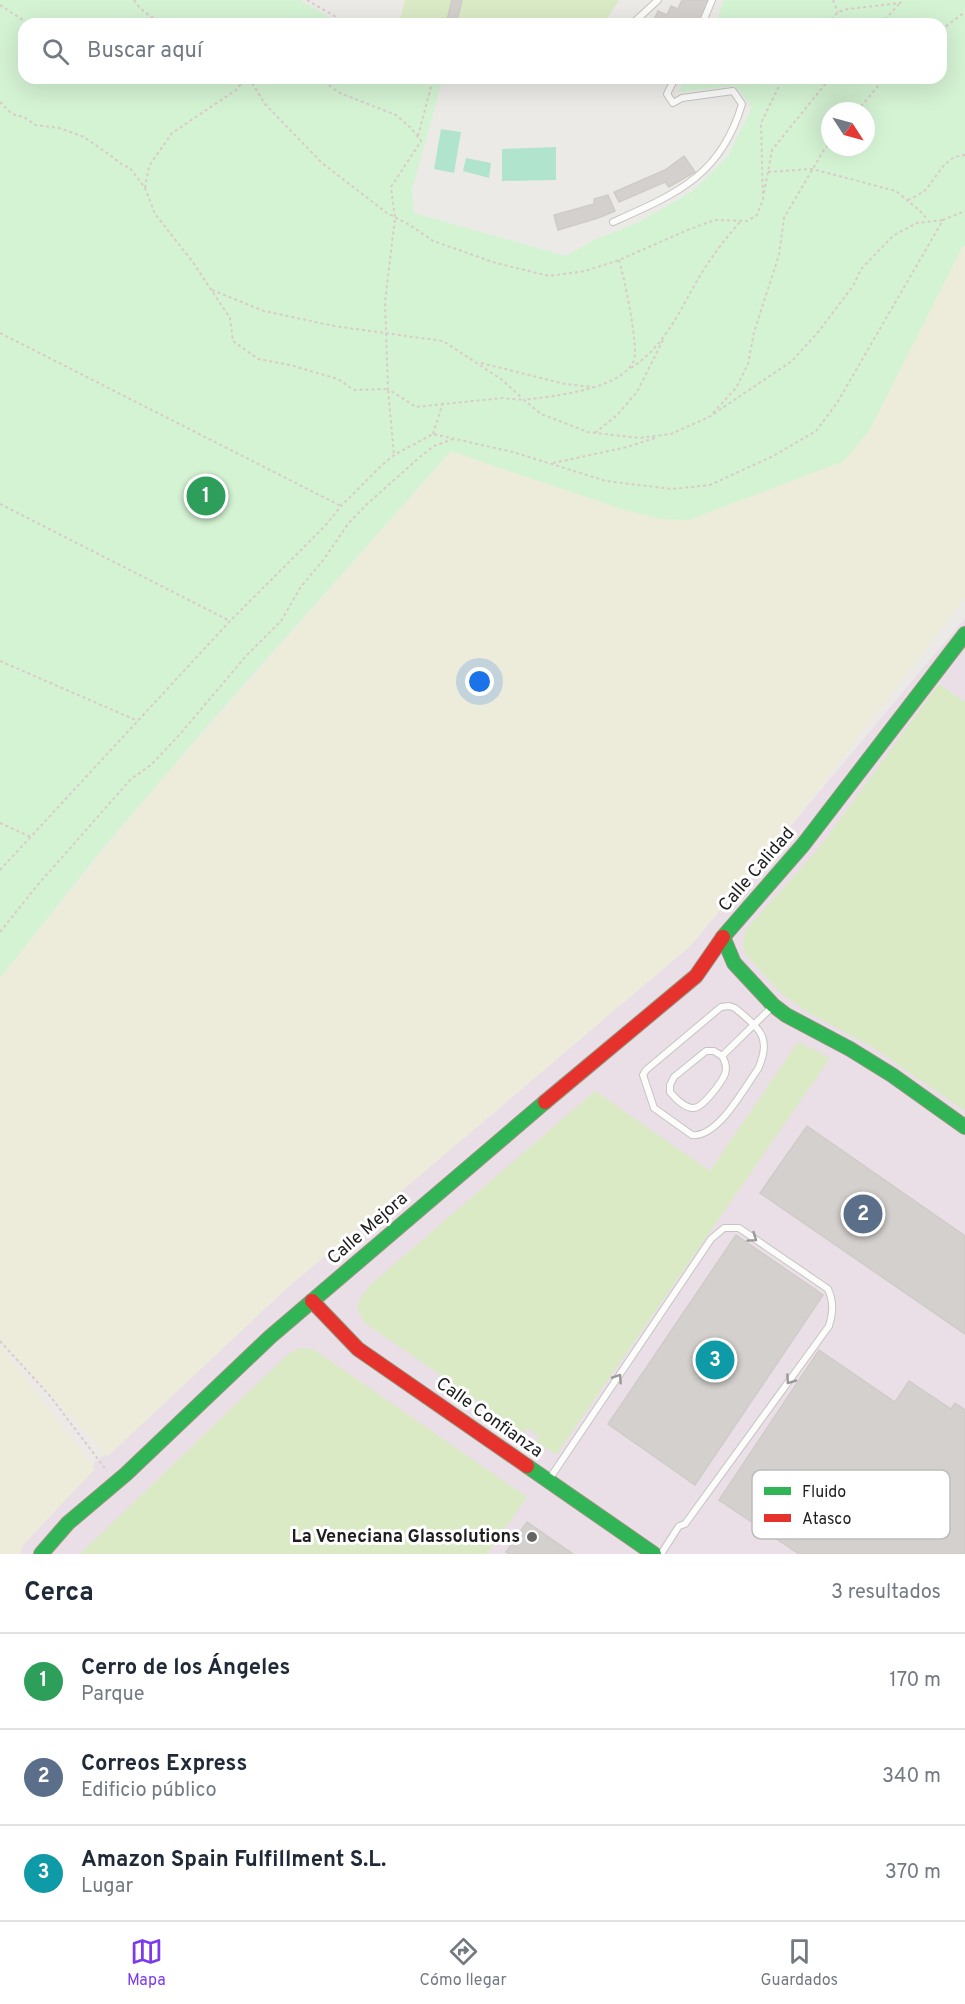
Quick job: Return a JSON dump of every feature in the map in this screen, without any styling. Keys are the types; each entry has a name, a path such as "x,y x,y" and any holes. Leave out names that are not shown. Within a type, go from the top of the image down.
{"street":[{"name":"Calle Calidad","path":"965,634 809,837 723,937 734,963 773,1005 892,1075 965,1126"},
{"name":"Calle Mejora","path":"41,1554 68,1523 116,1482 270,1337 696,976 723,937"},
{"name":"Calle Confianza","path":"312,1301 358,1349 654,1554"}],"lane":[{"path":"638,18 658,0"},
{"path":"704,18 712,0"},
{"path":"613,222 668,198 694,180 712,163 735,129 742,104 733,91 682,98 673,103 667,94 672,84"},
{"path":"722,1056 773,1005"},
{"path":"721,1007 735,1008 754,1024 762,1032 765,1040 762,1061 716,1127 698,1136 692,1135 654,1108 643,1075 646,1070 721,1007"},
{"path":"706,1051 714,1051 722,1056 725,1062 725,1074 702,1106 690,1107 670,1092 670,1085 674,1077 706,1051"},
{"path":"548,1481 711,1239 724,1228 739,1228 828,1289 832,1299 829,1326 685,1524 679,1526 661,1554"}],"path":[{"path":"134,0 152,17"},
{"path":"307,0 338,18"},
{"path":"833,0 838,12"},
{"path":"886,18 904,0"},
{"path":"832,18 838,12 848,9 900,3"},
{"path":"0,5 20,18"},
{"path":"947,26 965,12"},
{"path":"145,188 150,166 172,133 242,84"},
{"path":"252,84 265,104 322,163 387,213 411,225 433,241 496,263 549,276 585,271 620,260 715,220 747,221 757,215 763,199 772,150 825,84"},
{"path":"327,84 340,93 396,115 421,141 392,187 395,218 385,302 388,389 394,455"},
{"path":"418,136 432,84"},
{"path":"763,199 761,123 780,84"},
{"path":"865,102 880,84"},
{"path":"0,102 12,114 24,117 35,125 59,128 84,137 130,168 145,188 155,214 230,318 233,341 258,359 290,365 338,379 354,390 388,389 416,406 502,398 524,400 609,383 641,362 668,332"},
{"path":"709,417 736,388 748,364 754,332 778,255 784,218 821,154"},
{"path":"908,200 926,190 939,169 956,155 965,155"},
{"path":"768,172 812,169 896,191 930,221"},
{"path":"550,464 627,447 709,417 792,360 819,331 853,286 861,269 894,235 917,223 943,220 965,211"},
{"path":"0,870 230,621 325,526 341,506 394,455 433,434 513,452 606,481 672,489 710,485 773,456 816,431 837,403 943,220"},
{"path":"594,434 617,415 637,392 668,332 712,257 741,221"},
{"path":"620,260 637,350 631,367 624,373"},
{"path":"212,290 264,311 334,326 443,341 501,379 541,414 594,434 639,438 666,434"},
{"path":"0,333 341,506"},
{"path":"478,362 565,384 595,387"},
{"path":"433,434 443,402"},
{"path":"0,932 36,887 130,780 152,764 246,656 280,621 300,588 348,524 421,456 434,446 454,439"},
{"path":"0,504 230,621"},
{"path":"0,661 138,722"},
{"path":"0,823 30,837"},
{"path":"0,1341 50,1396 116,1482"}],"shaded area":[{"path":"965,618 965,1554 13,1554 48,1506 261,1310 690,946"}],"green space":[{"path":"0,0 300,0 332,18 18,18 18,84 441,84 412,190 414,213 566,256 594,240 639,222 693,191 728,156 752,107 735,86 678,92 683,84 947,84 947,18 718,18 724,0 965,0 965,246 869,431 844,461 689,520 661,519 621,509 451,451 216,716 104,847 0,978"},
{"path":"405,0 619,0 608,18 400,18"},
{"path":"441,129 461,132 454,173 434,169"},
{"path":"556,147 556,180 502,181 502,149"},
{"path":"466,158 491,163 489,178 463,171"},
{"path":"963,245 965,246 965,598 793,822 690,946 285,1290 107,1457 0,1340 0,978 147,797 452,451 844,461 869,430"},
{"path":"939,684 965,702 965,1111 874,1048 809,1013 782,994 747,956 743,948 744,934 750,925 819,848"},
{"path":"798,1042 830,1058 556,1455 536,1441 539,1436 528,1428 524,1433 365,1323 357,1309 358,1302 369,1286 595,1091 710,1171"},
{"path":"0,1345 95,1469 23,1545 20,1554 0,1554"},
{"path":"299,1348 313,1349 527,1497 487,1554 80,1554 287,1355"}],"building":[{"path":"452,0 462,0 458,18 448,18"},
{"path":"682,0 709,0 702,18 655,18 658,11 667,15 671,6 678,9"},
{"path":"684,156 695,172 669,187 665,182 619,202 614,192 665,170"},
{"path":"608,195 615,211 558,230 554,215 594,204 594,199"},
{"path":"807,1126 965,1236 965,1334 760,1193"},
{"path":"736,1235 823,1295 695,1485 608,1424"},
{"path":"819,1350 895,1402 909,1381 951,1409 955,1403 965,1410 965,1554 799,1554 777,1539 950,1539 950,1470 752,1470 752,1522 719,1500"},
{"name":"La Veneciana Glassolutions","path":"527,1522 573,1554 509,1554 506,1552"}],"traffic: fast":[{"path":"723,937 803,845 965,634"},
{"path":"723,937 734,963 773,1005 786,1015 850,1049 892,1075 965,1127"},
{"path":"41,1554 68,1523 126,1474 270,1337 545,1102"},
{"path":"527,1466 654,1554"}],"traffic: jam":[{"path":"545,1102 696,976 723,937"},
{"path":"312,1301 358,1349 527,1466"}],"place":[{"name":"Cerro de los Ángeles","path":"206,496"},
{"name":"Correos Express","path":"863,1214"},
{"name":"Amazon Spain Fulfillment S.L.","path":"715,1360"},
{"name":"La Veneciana Glassolutions","path":"532,1537"}]}
